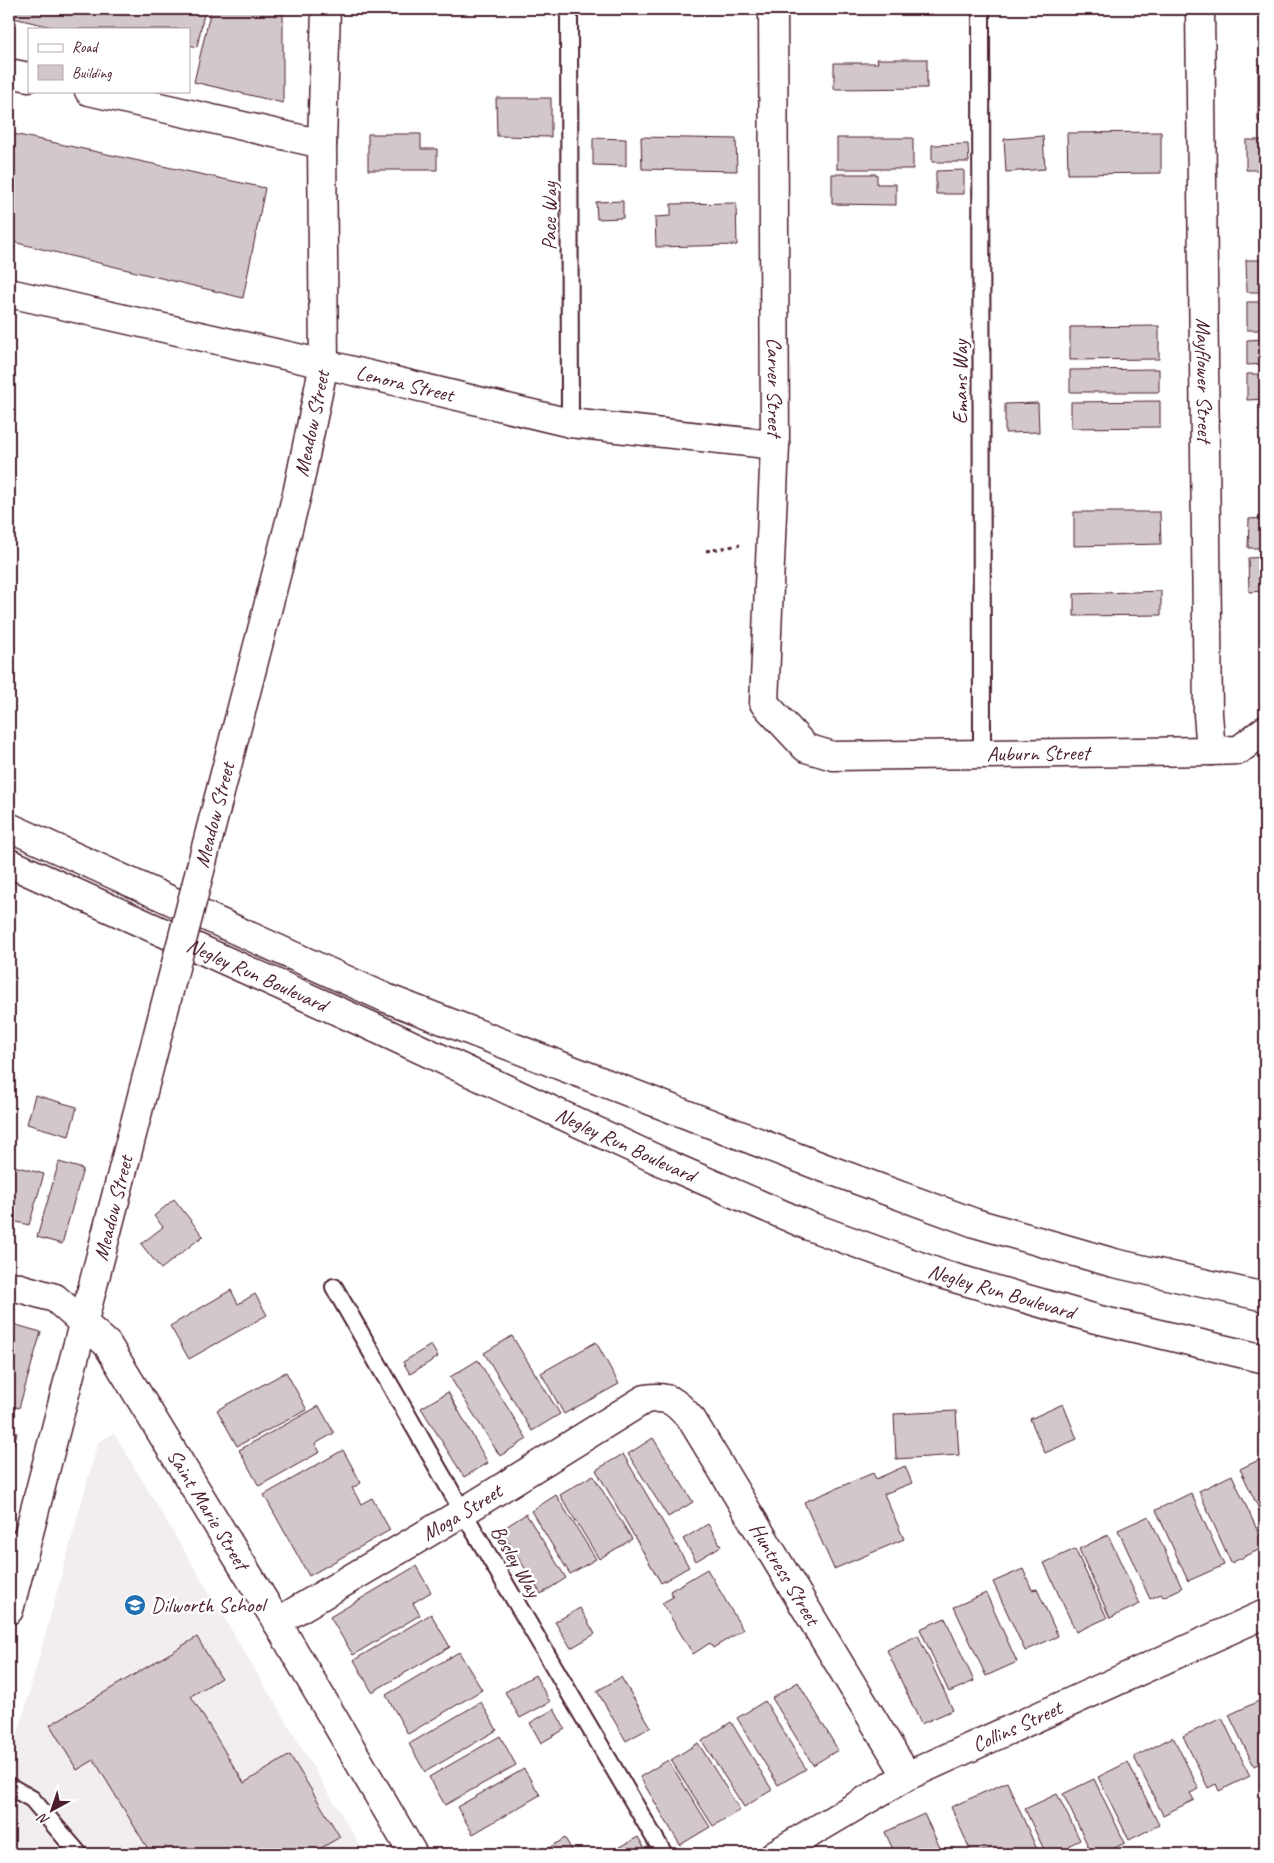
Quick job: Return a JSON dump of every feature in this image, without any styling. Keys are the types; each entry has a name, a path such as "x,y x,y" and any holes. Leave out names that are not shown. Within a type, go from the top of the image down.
{"street":[{"name":"Meadow Street","path":"9,1610 17,1541 82,1322 120,1181 297,494 324,364 322,144 326,9"},
{"name":"Carver Street","path":"774,9 775,444 764,703 806,748"},
{"name":"Mayflower Street","path":"1200,9 1208,714 1211,751"},
{"path":"9,73 28,78"},
{"path":"93,92 322,144"},
{"name":"Lenora Street","path":"9,294 324,364 570,423 775,444"},
{"name":"Auburn Street","path":"806,748 833,756 1239,750 1265,730"},
{"name":"Negley Run Boulevard","path":"9,828 386,998 822,1167 975,1222 1105,1261 1265,1297"},
{"name":"Negley Run Boulevard","path":"9,863 373,1027 671,1166 808,1226 941,1274 1087,1316 1265,1359"},
{"name":"Saint Marie Street","path":"9,1285 55,1298 106,1344 277,1622 413,1854"},
{"name":"Huntress Street","path":"645,1399 660,1396 671,1400 692,1420 907,1776"},
{"name":"Moga Street","path":"277,1622 463,1512 645,1399"},
{"name":"Collins Street","path":"775,1854 907,1776 1265,1614"}],"lane":[{"name":"Pace Way","path":"569,9 570,423"},
{"name":"Emans Way","path":"981,9 982,754"},
{"name":"Bosley Way","path":"334,1287 463,1512 664,1854"},
{"path":"9,1786 32,1799 79,1854"}],"path":[{"path":"706,551 740,546"}],"shaded area":[{"name":"Dilworth School","path":"114,1433 365,1854 9,1854 9,1767 98,1442"}],"building":[{"path":"9,9 205,9 197,47 190,45 190,28 56,28 9,17"},
{"path":"211,9 283,9 283,103 194,82"},
{"path":"1265,20 1265,55 1264,55"},
{"path":"877,59 927,59 927,88 834,89 834,63 878,63"},
{"path":"1258,65 1265,65 1265,121 1258,121"},
{"path":"496,98 551,98 551,137 497,136"},
{"path":"1161,132 1161,173 1068,174 1067,133"},
{"path":"9,133 265,188 243,298 9,241"},
{"path":"368,134 421,134 421,149 437,149 437,170 368,170"},
{"path":"1043,136 1045,169 1006,172 1004,139"},
{"path":"641,137 736,139 737,171 642,169"},
{"path":"593,138 626,139 626,166 593,165"},
{"path":"837,138 913,138 913,169 837,169"},
{"path":"1246,140 1265,140 1265,170 1246,170"},
{"path":"968,144 969,162 932,162 932,145"},
{"path":"964,170 964,194 936,194 936,171"},
{"path":"832,174 877,174 877,184 896,184 896,205 832,204"},
{"path":"623,201 623,218 597,219 596,202"},
{"path":"736,203 737,245 656,247 655,217 671,216 671,204"},
{"path":"1246,260 1265,260 1265,292 1247,292"},
{"path":"1247,302 1265,302 1265,330 1247,330"},
{"path":"1159,326 1159,359 1070,360 1070,327"},
{"path":"1265,339 1265,364 1247,365 1247,340"},
{"path":"1159,369 1159,392 1070,392 1070,370"},
{"path":"1247,374 1265,374 1265,399 1247,400"},
{"path":"1160,401 1160,427 1071,428 1071,402"},
{"path":"1038,403 1039,432 1005,433 1005,404"},
{"path":"1074,512 1160,512 1161,544 1074,546"},
{"path":"1265,518 1265,548 1248,548 1249,519"},
{"path":"1265,557 1265,591 1249,592 1248,558"},
{"path":"1161,591 1161,615 1074,616 1074,594"},
{"path":"35,1095 77,1107 69,1136 27,1124"},
{"path":"59,1162 83,1169 62,1244 37,1237"},
{"path":"14,1166 44,1174 29,1225 9,1220 9,1187"},
{"path":"174,1199 203,1236 161,1269 141,1244 163,1227 154,1216"},
{"path":"231,1290 238,1304 255,1294 267,1315 189,1359 170,1326"},
{"path":"9,1323 41,1332 19,1408 9,1405"},
{"path":"512,1336 560,1414 532,1431 484,1353"},
{"path":"596,1342 619,1384 564,1414 541,1373"},
{"path":"431,1345 438,1357 410,1374 403,1362"},
{"path":"478,1360 527,1439 500,1456 450,1377"},
{"path":"286,1372 307,1410 237,1446 217,1410"},
{"path":"448,1392 488,1463 464,1477 421,1408"},
{"path":"1063,1404 1077,1439 1045,1453 1030,1419"},
{"path":"319,1406 334,1433 315,1444 320,1452 259,1486 239,1450"},
{"path":"956,1411 959,1455 896,1459 894,1414"},
{"path":"9,1431 17,1433 9,1461"},
{"path":"653,1438 693,1502 668,1517 628,1454"},
{"path":"343,1450 361,1483 352,1488 361,1504 372,1498 390,1530 309,1576 264,1495"},
{"path":"623,1454 689,1567 661,1583 596,1470"},
{"path":"1265,1457 1265,1522 1240,1469"},
{"path":"905,1466 912,1483 884,1494 904,1539 834,1569 804,1502 873,1473 876,1479"},
{"path":"593,1475 632,1539 599,1559 560,1495"},
{"path":"1232,1475 1265,1547 1231,1563 1199,1491"},
{"path":"1191,1493 1224,1565 1188,1581 1156,1510"},
{"path":"556,1495 596,1559 570,1574 531,1511"},
{"path":"526,1514 566,1578 541,1594 501,1530"},
{"path":"1149,1516 1182,1588 1163,1597 1161,1594 1150,1599 1118,1530"},
{"path":"708,1524 721,1546 696,1561 683,1539"},
{"path":"1108,1535 1140,1604 1110,1618 1079,1549"},
{"path":"1075,1549 1107,1618 1076,1632 1044,1563"},
{"path":"416,1566 431,1592 413,1603 420,1615 353,1655 330,1617"},
{"path":"707,1569 743,1630 713,1648 710,1643 693,1654 662,1603 673,1597 670,1591"},
{"path":"1023,1569 1032,1590 1037,1589 1058,1636 1025,1651 993,1582"},
{"path":"986,1593 1017,1662 986,1676 954,1607"},
{"path":"580,1608 595,1634 571,1648 555,1622"},
{"path":"431,1614 450,1647 372,1692 354,1660"},
{"path":"945,1618 974,1681 949,1692 920,1629"},
{"path":"918,1635 953,1710 921,1724 887,1650"},
{"path":"197,1637 221,1678 191,1696 244,1783 290,1755 340,1837 311,1854 151,1854 94,1760 77,1770 50,1725"},
{"path":"459,1652 482,1690 408,1734 386,1695"},
{"path":"535,1675 550,1702 520,1718 505,1692"},
{"path":"621,1677 651,1727 626,1741 597,1691"},
{"path":"798,1682 838,1750 813,1765 772,1698"},
{"path":"1265,1698 1265,1769 1262,1762 1254,1766 1229,1715"},
{"path":"765,1701 806,1769 778,1785 737,1718"},
{"path":"481,1702 497,1730 425,1772 409,1744"},
{"path":"554,1709 565,1729 541,1743 530,1723"},
{"path":"1222,1718 1250,1776 1219,1791 1216,1784 1208,1788 1183,1736"},
{"path":"731,1722 772,1790 744,1807 702,1741"},
{"path":"500,1736 516,1765 445,1805 429,1777"},
{"path":"1173,1737 1199,1789 1190,1793 1194,1800 1163,1815 1134,1757"},
{"path":"698,1743 740,1810 713,1826 671,1760"},
{"path":"668,1760 710,1827 680,1845 640,1777"},
{"path":"1128,1762 1159,1825 1129,1840 1098,1777"},
{"path":"524,1769 540,1795 473,1834 457,1807"},
{"path":"1094,1779 1125,1843 1102,1854 1092,1854 1063,1794"},
{"path":"1007,1782 1039,1854 987,1854 985,1851 972,1854 951,1807"},
{"path":"1057,1794 1080,1840 1070,1845 1074,1854 1046,1854 1025,1809"},
{"path":"924,1814 943,1854 895,1854 885,1832"},
{"path":"638,1837 648,1854 608,1854"},
{"path":"565,1838 574,1854 539,1854"},
{"path":"866,1849 869,1854 858,1854"}],"place":[{"name":"Dilworth School","path":"135,1605"}]}
